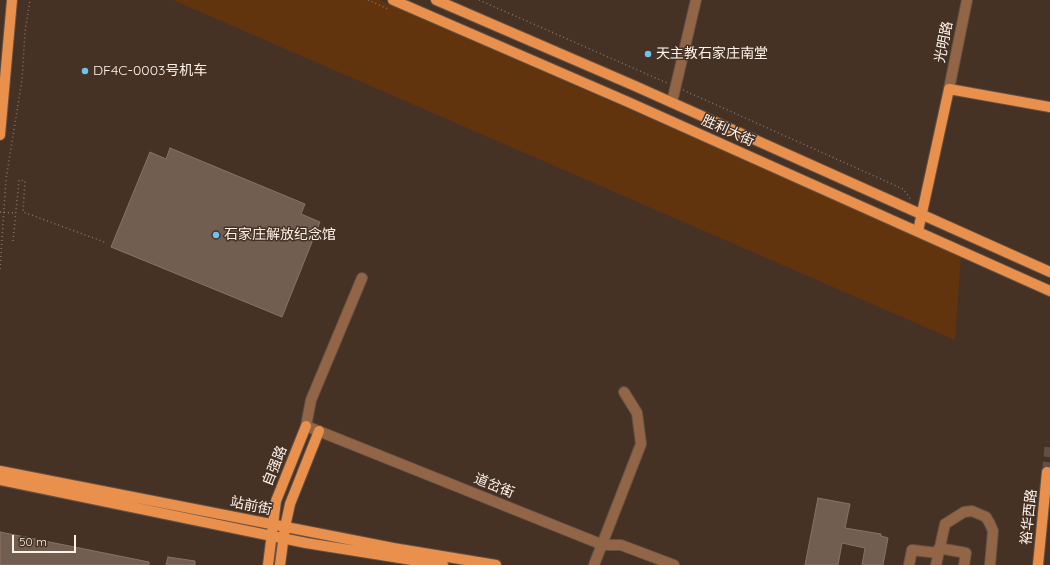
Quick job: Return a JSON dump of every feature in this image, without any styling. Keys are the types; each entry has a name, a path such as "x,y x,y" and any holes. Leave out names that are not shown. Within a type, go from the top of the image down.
{"main road":[{"path":"0,135 12,0"},
{"name":"胜利大街","path":"393,0 643,108 1050,291"},
{"name":"胜利大街","path":"436,0 672,102 1050,272"},
{"path":"918,231 949,89 1050,107"},
{"name":"自强路","path":"268,565 276,501 306,426"},
{"name":"自强路","path":"280,565 285,527 290,504 319,432"},
{"name":"站前街","path":"0,471 393,548 496,565"},
{"name":"裕华西路","path":"1038,565 1048,472"},
{"name":"站前街","path":"0,480 284,539 443,565"}],"street":[{"path":"672,102 696,0"},
{"name":"光明路","path":"949,89 967,0"},
{"path":"306,426 311,400 362,278"},
{"path":"594,565 641,444 637,413 624,392"},
{"name":"道岔街","path":"306,426 603,545 621,545 674,565"},
{"path":"936,565 945,524 964,512 979,513 986,517 993,531 990,565"},
{"path":"909,565 912,550 966,553 964,565"}],"path":[{"path":"0,269 6,179 22,80 25,32 30,0"},
{"name":"胜利大街","path":"479,0 903,189 912,201"},
{"path":"13,241 14,213 19,180 25,181 23,212 107,242"},
{"path":"0,212 14,213"}],"shaded area":[{"path":"173,0 379,0 961,255 955,340"}],"building":[{"name":"石家庄解放纪念馆","path":"170,148 305,204 301,214 320,222 282,317 111,247 150,152 166,159"},
{"path":"818,498 850,504 845,528 881,534 881,536 888,538 883,565 862,565 865,548 842,543 838,565 805,565"},
{"path":"0,532 149,562 149,565 0,565"},
{"path":"168,557 195,561 195,565 166,565"}],"tunnel":[{"path":"1047,472 1050,442"}],"place":[{"name":"天主教石家庄南堂","path":"648,54"},
{"name":"DF4C-0003号机车","path":"85,71"},
{"name":"石家庄解放纪念馆","path":"216,235"}]}
